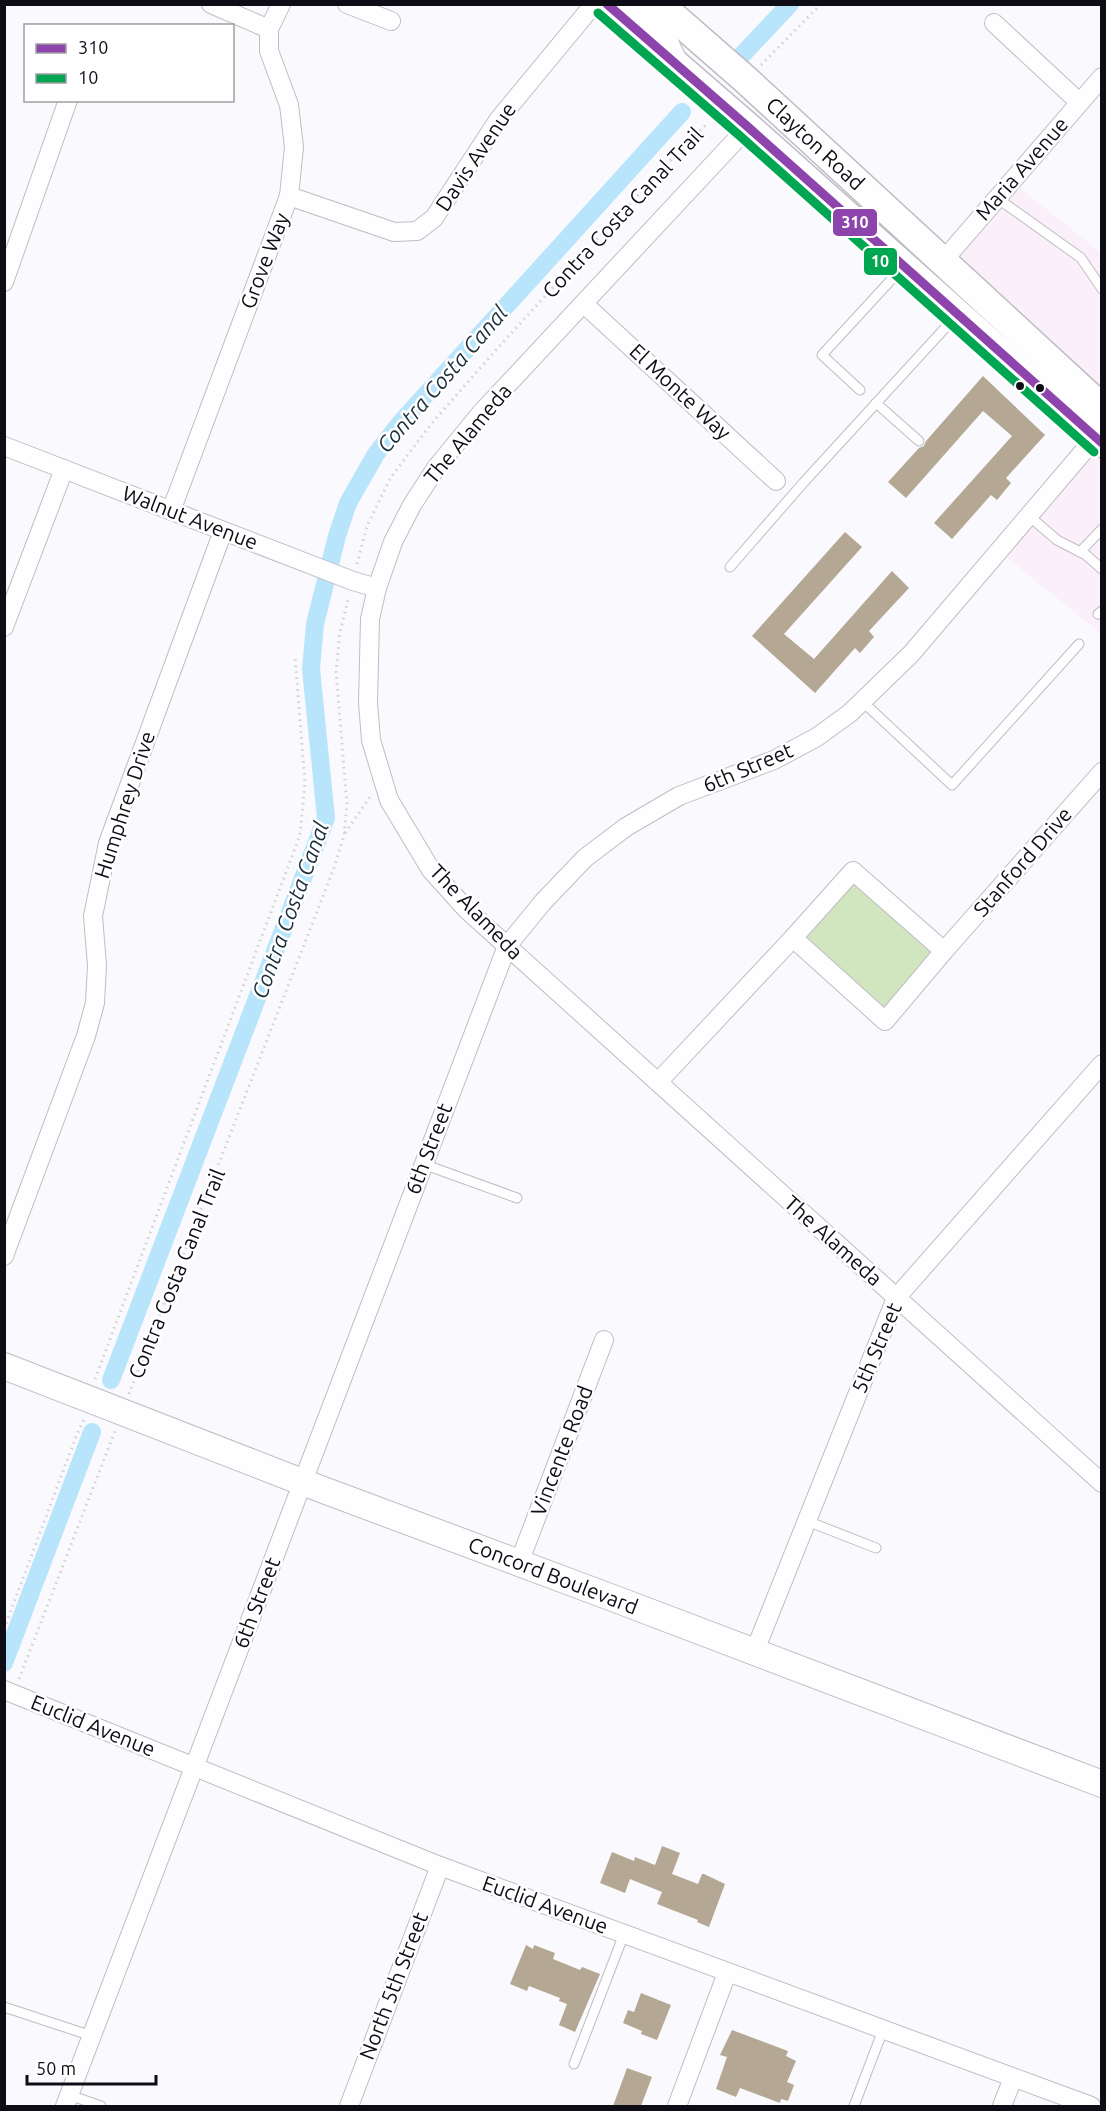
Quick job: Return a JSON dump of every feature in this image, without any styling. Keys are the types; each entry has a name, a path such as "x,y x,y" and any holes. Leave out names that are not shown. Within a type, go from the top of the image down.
{"main road":[{"name":"Clayton Road","path":"606,4 958,314 1099,434"},
{"name":"Clayton Road","path":"659,4 746,80 1101,408"}],"street":[{"path":"210,4 269,29"},
{"name":"Grove Way","path":"171,511 289,196 294,147 289,105 268,51 269,29 281,4"},
{"path":"347,4 392,21"},
{"name":"Davis Avenue","path":"289,196 394,232 417,231 434,218 499,119 594,4"},
{"path":"633,4 665,33 682,69"},
{"path":"994,23 1080,102"},
{"name":"Maria Avenue","path":"942,262 1101,77"},
{"path":"4,282 67,102"},
{"name":"The Alameda","path":"748,127 481,413 436,468 412,505 393,542 377,588 370,619 368,704 371,740 389,800 431,870 466,909 1101,1482"},
{"name":"El Monte Way","path":"584,304 776,481"},
{"name":"6th Street","path":"67,2101 507,946 543,902 585,858 626,827 679,796 774,760 817,737 863,702 911,654 1099,434"},
{"name":"Walnut Avenue","path":"4,446 352,581 377,588"},
{"path":"4,627 64,469"},
{"name":"Humphrey Drive","path":"4,1256 86,1036 95,1003 97,965 93,916 108,843 223,531"},
{"name":"Stanford Drive","path":"793,938 885,1021 1101,772"},
{"path":"658,1082 853,871 944,951"},
{"name":"5th Street","path":"754,1653 896,1298 1101,1064"},
{"name":"Vincente Road","path":"519,1563 604,1340"},
{"name":"Concord Boulevard","path":"4,1366 302,1482 1101,1784"},
{"name":"Euclid Avenue","path":"9,1691 440,1866 1091,2106"},
{"name":"North 5th Street","path":"349,2106 440,1866"},
{"path":"677,2106 727,1973"},
{"path":"1002,2106 1013,2078"}],"lane":[{"path":"997,198 1081,258 1101,289"},
{"path":"860,390 822,355 904,266"},
{"path":"730,567 958,314"},
{"path":"876,403 919,441"},
{"path":"1029,516 1057,540 1086,555 1101,569"},
{"path":"1080,552 1101,529"},
{"path":"863,702 952,785 1079,644"},
{"path":"423,1164 517,1198"},
{"path":"807,1521 876,1548"},
{"path":"574,2064 624,1934"},
{"path":"4,2007 92,2036"},
{"path":"854,2106 883,2030"},
{"path":"67,2101 100,2106"}],"path":[{"path":"746,80 821,4"},
{"name":"Contra Costa Canal Trail","path":"9,1691 122,1412 334,868 344,835 347,805 336,671 340,632 367,526 392,477 432,423 599,237 682,148 725,107"},
{"path":"4,1629 77,1434 83,1425 96,1377 300,835 305,783 295,657"},
{"name":"Contra Costa Canal Trail","path":"344,835 382,779"}],"shaded area":[{"path":"1011,181 1099,251 1102,267 1101,408 942,262"},
{"path":"1102,443 1101,634 999,551"}],"green space":[{"path":"853,871 944,951 885,1021 793,938"}],"building":[{"path":"983,376 1045,435 1006,478 1011,483 997,500 991,495 952,539 934,523 1012,436 983,411 906,498 888,482 919,448 924,446"},
{"path":"845,532 862,547 784,634 814,659 892,571 909,588 869,631 874,637 860,653 855,648 815,693 752,636"},
{"path":"662,1846 680,1853 672,1874 698,1884 704,1874 725,1884 709,1927 697,1922 698,1920 657,1904 662,1892 630,1879 625,1893 600,1883 612,1852 634,1861 635,1857 655,1865"},
{"path":"526,1945 533,1949 534,1945 555,1953 553,1959 580,1970 582,1967 600,1974 575,2032 559,2025 567,2004 559,2001 560,1998 529,1986 527,1991 510,1984"},
{"path":"641,1993 671,2005 657,2040 623,2023 628,2010 634,2012"},
{"path":"732,2030 788,2051 786,2056 796,2061 787,2082 794,2085 788,2101 781,2099 780,2103 740,2088 736,2097 716,2089 727,2057 720,2055"},
{"path":"627,2068 652,2077 641,2106 613,2106"}],"waterway":[{"name":"Contra Costa Canal","path":"742,55 790,4"},
{"name":"Contra Costa Canal","path":"111,1380 326,818 311,669 315,624 337,536 348,503 376,454 401,422 682,112"},
{"name":"Contra Costa Canal","path":"4,1663 92,1432"}],"transit line":[{"name":"310","path":"607,4 1102,443"},
{"name":"10","path":"598,13 740,136 1094,452"}]}
